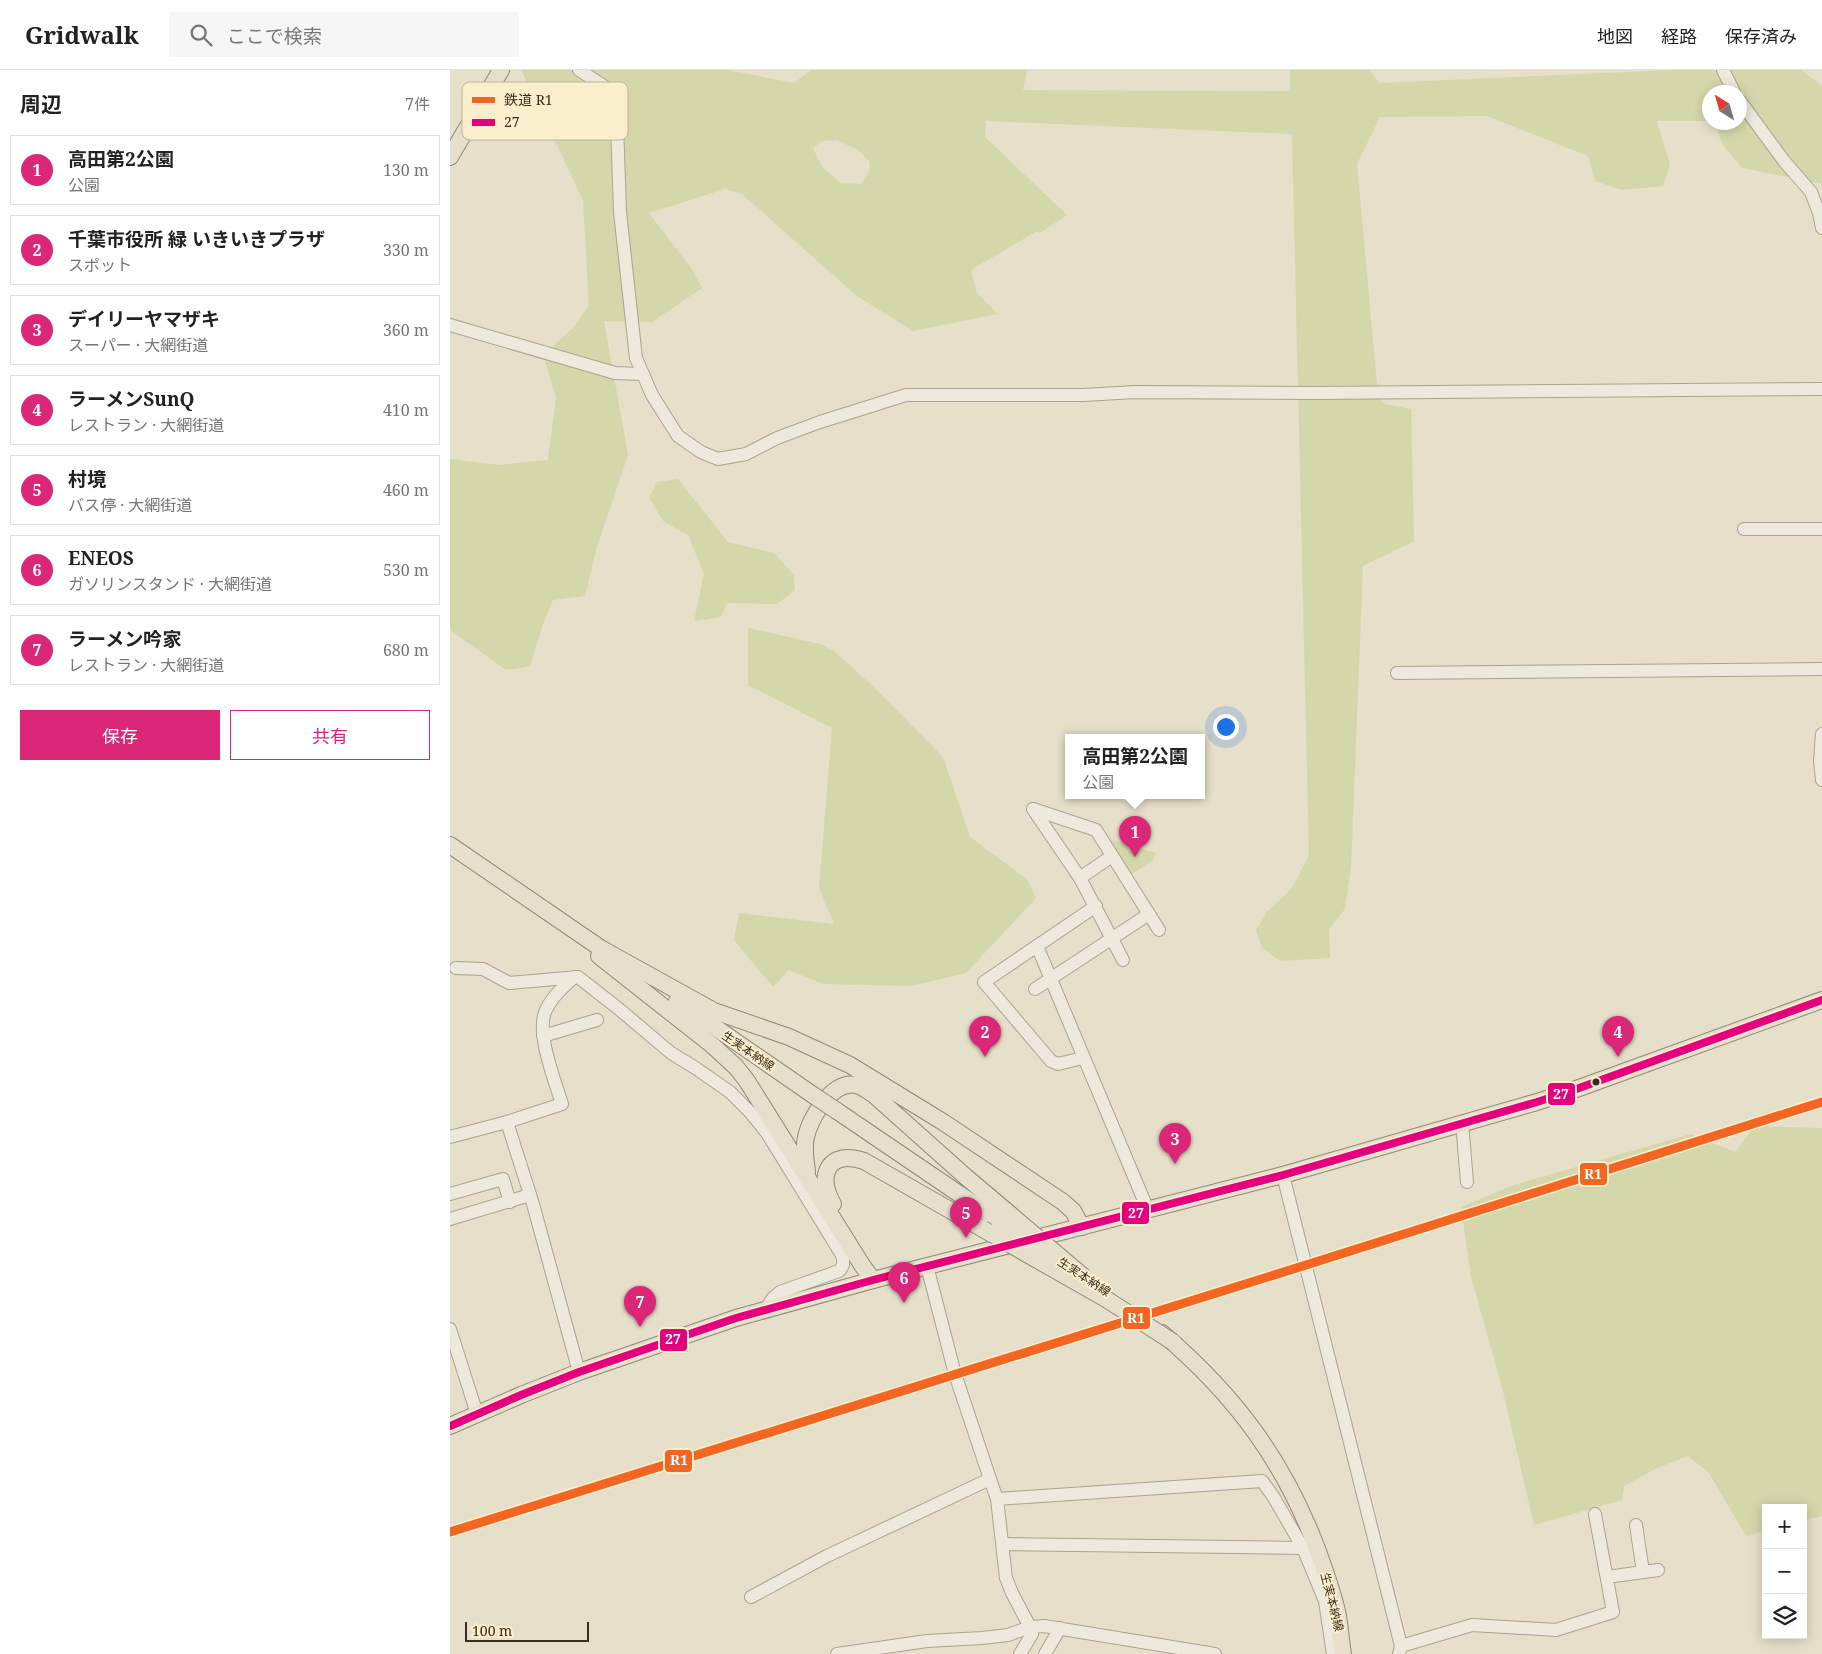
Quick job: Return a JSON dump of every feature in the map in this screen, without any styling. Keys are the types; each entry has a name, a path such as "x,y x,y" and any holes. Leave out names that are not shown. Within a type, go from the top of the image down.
{"main road":[{"path":"494,82 501,70"},
{"path":"450,157 462,137"},
{"name":"生実本納線","path":"450,845 600,952"},
{"name":"生実本納線","path":"450,859 600,952 813,1095 1005,1218 1084,1277 1127,1306 1173,1342 1193,1360 1232,1402 1274,1458 1308,1526 1334,1600 1343,1654"},
{"path":"600,952 712,1044 736,1067 747,1081 873,1280"},
{"path":"600,952 714,1011 789,1037 850,1065 943,1122 1063,1202 1073,1211 1082,1227"},
{"path":"450,1426 579,1372 736,1318 873,1280 1283,1175 1568,1092 1822,1000"},
{"path":"808,1177 805,1138 818,1109 833,1091 849,1085 856,1085 873,1094 959,1172 1005,1218"},
{"path":"873,1280 870,1262 828,1195 825,1178 827,1171 835,1160 848,1157 864,1161 1099,1295 1173,1342"}],"street":[{"path":"579,70 598,82"},
{"path":"1723,70 1730,85"},
{"path":"1747,111 1784,161 1811,192 1819,213 1822,228"},
{"path":"619,140 620,212 636,358 642,374 678,436 701,452 718,459 746,454 777,438 820,422 906,395 1084,395 1134,392 1326,393 1822,389"},
{"path":"450,325 615,373 642,374"},
{"path":"1744,529 1822,529"},
{"path":"1397,673 1822,669"},
{"path":"1822,734 1822,780"},
{"path":"1123,960 1080,878 1033,809 1096,830 1159,930"},
{"path":"1080,878 1112,856"},
{"path":"1083,1058 1058,1064 1051,1062 984,982 1096,906"},
{"path":"1035,989 1150,914"},
{"path":"1037,946 1148,1210"},
{"path":"456,968 482,965 509,984 578,977 671,1053 730,1092 750,1112 767,1132 842,1255 844,1262 839,1271 780,1292 773,1298 765,1310"},
{"path":"450,1137 507,1122 562,1104 543,1036 542,1018 552,998 574,978"},
{"path":"543,1036 597,1020"},
{"path":"507,1122 530,1195 579,1372"},
{"path":"1462,1122 1467,1182"},
{"path":"1283,1175 1400,1650 1472,1625 1556,1630 1614,1612 1595,1514"},
{"path":"450,1194 503,1179 510,1202"},
{"path":"450,1219 530,1195"},
{"path":"928,1266 956,1374 997,1500 1006,1578 1032,1634 1020,1654"},
{"path":"450,1329 477,1414"},
{"path":"751,1597 827,1556 990,1479"},
{"path":"997,1500 1262,1481 1273,1496 1303,1548 1325,1601 1333,1654"},
{"path":"1636,1525 1643,1572"},
{"path":"1002,1544 1303,1548"},
{"path":"1607,1577 1658,1570"},
{"path":"837,1654 927,1641 1008,1635 1030,1627 1044,1626 1216,1654"},
{"path":"1045,1654 1060,1628"}],"green space":[{"path":"521,70 728,70 794,83 811,70 1027,70 1023,90 1290,91 1290,70 1369,70 1380,83 1672,70 1801,70 1822,86 1822,184 1742,168 1723,145 1718,130 1747,130 1747,85 1702,85 1702,121 1657,121 1670,165 1663,186 1622,190 1595,181 1588,156 1487,116 1380,117 1357,164 1378,396 1384,404 1411,409 1414,541 1363,566 1351,867 1345,909 1329,929 1330,958 1280,961 1262,948 1256,930 1267,912 1292,888 1309,855 1292,134 986,121 985,137 1067,215 1040,233 1037,231 971,270 977,293 998,314 913,331 857,296 742,194 725,189 649,213 691,268 702,288 652,322 604,321 628,455 597,547 585,596 553,600 543,624 530,666 506,670 450,630 450,459 499,465 548,460 556,397 543,355 573,328 589,306 583,200 554,140 628,140 628,82 527,82","holes":["837,140 858,150 869,161 870,170 861,184 841,183 822,167 813,148 822,141"]},
{"path":"678,479 728,542 774,553 794,575 795,590 777,604 727,603 721,617 694,621 704,574 688,535 664,522 649,498 657,482"},
{"path":"748,628 820,644 834,651 876,689 943,757 970,837 1028,880 1036,898 966,973 911,986 823,984 789,970 773,987 734,940 739,913 834,924 819,888 832,728 748,685"},
{"path":"1112,840 1156,853 1153,860 1129,876 1107,843"},
{"path":"1755,1126 1822,1128 1822,1516 1807,1520 1807,1504 1762,1504 1762,1532 1746,1536 1709,1473 1688,1456 1657,1468 1624,1486 1622,1500 1534,1525 1502,1387 1471,1277 1461,1207 1514,1185 1691,1134 1735,1152"}],"rail line":[{"name":"R1","path":"450,1532 1822,1102"}],"transit line":[{"name":"27","path":"450,1426 579,1372 736,1318 873,1280 1283,1175 1537,1102 1822,1000"}],"place":[{"name":"高田第2公園","path":"1135,857"},
{"name":"千葉市役所 緑 いきいきプラザ","path":"985,1057"},
{"name":"ラーメンSunQ","path":"1618,1057"},
{"name":"デイリーヤマザキ","path":"1175,1164"},
{"name":"村境","path":"966,1238"},
{"name":"ENEOS","path":"904,1303"},
{"name":"ラーメン吟家","path":"640,1327"}]}
